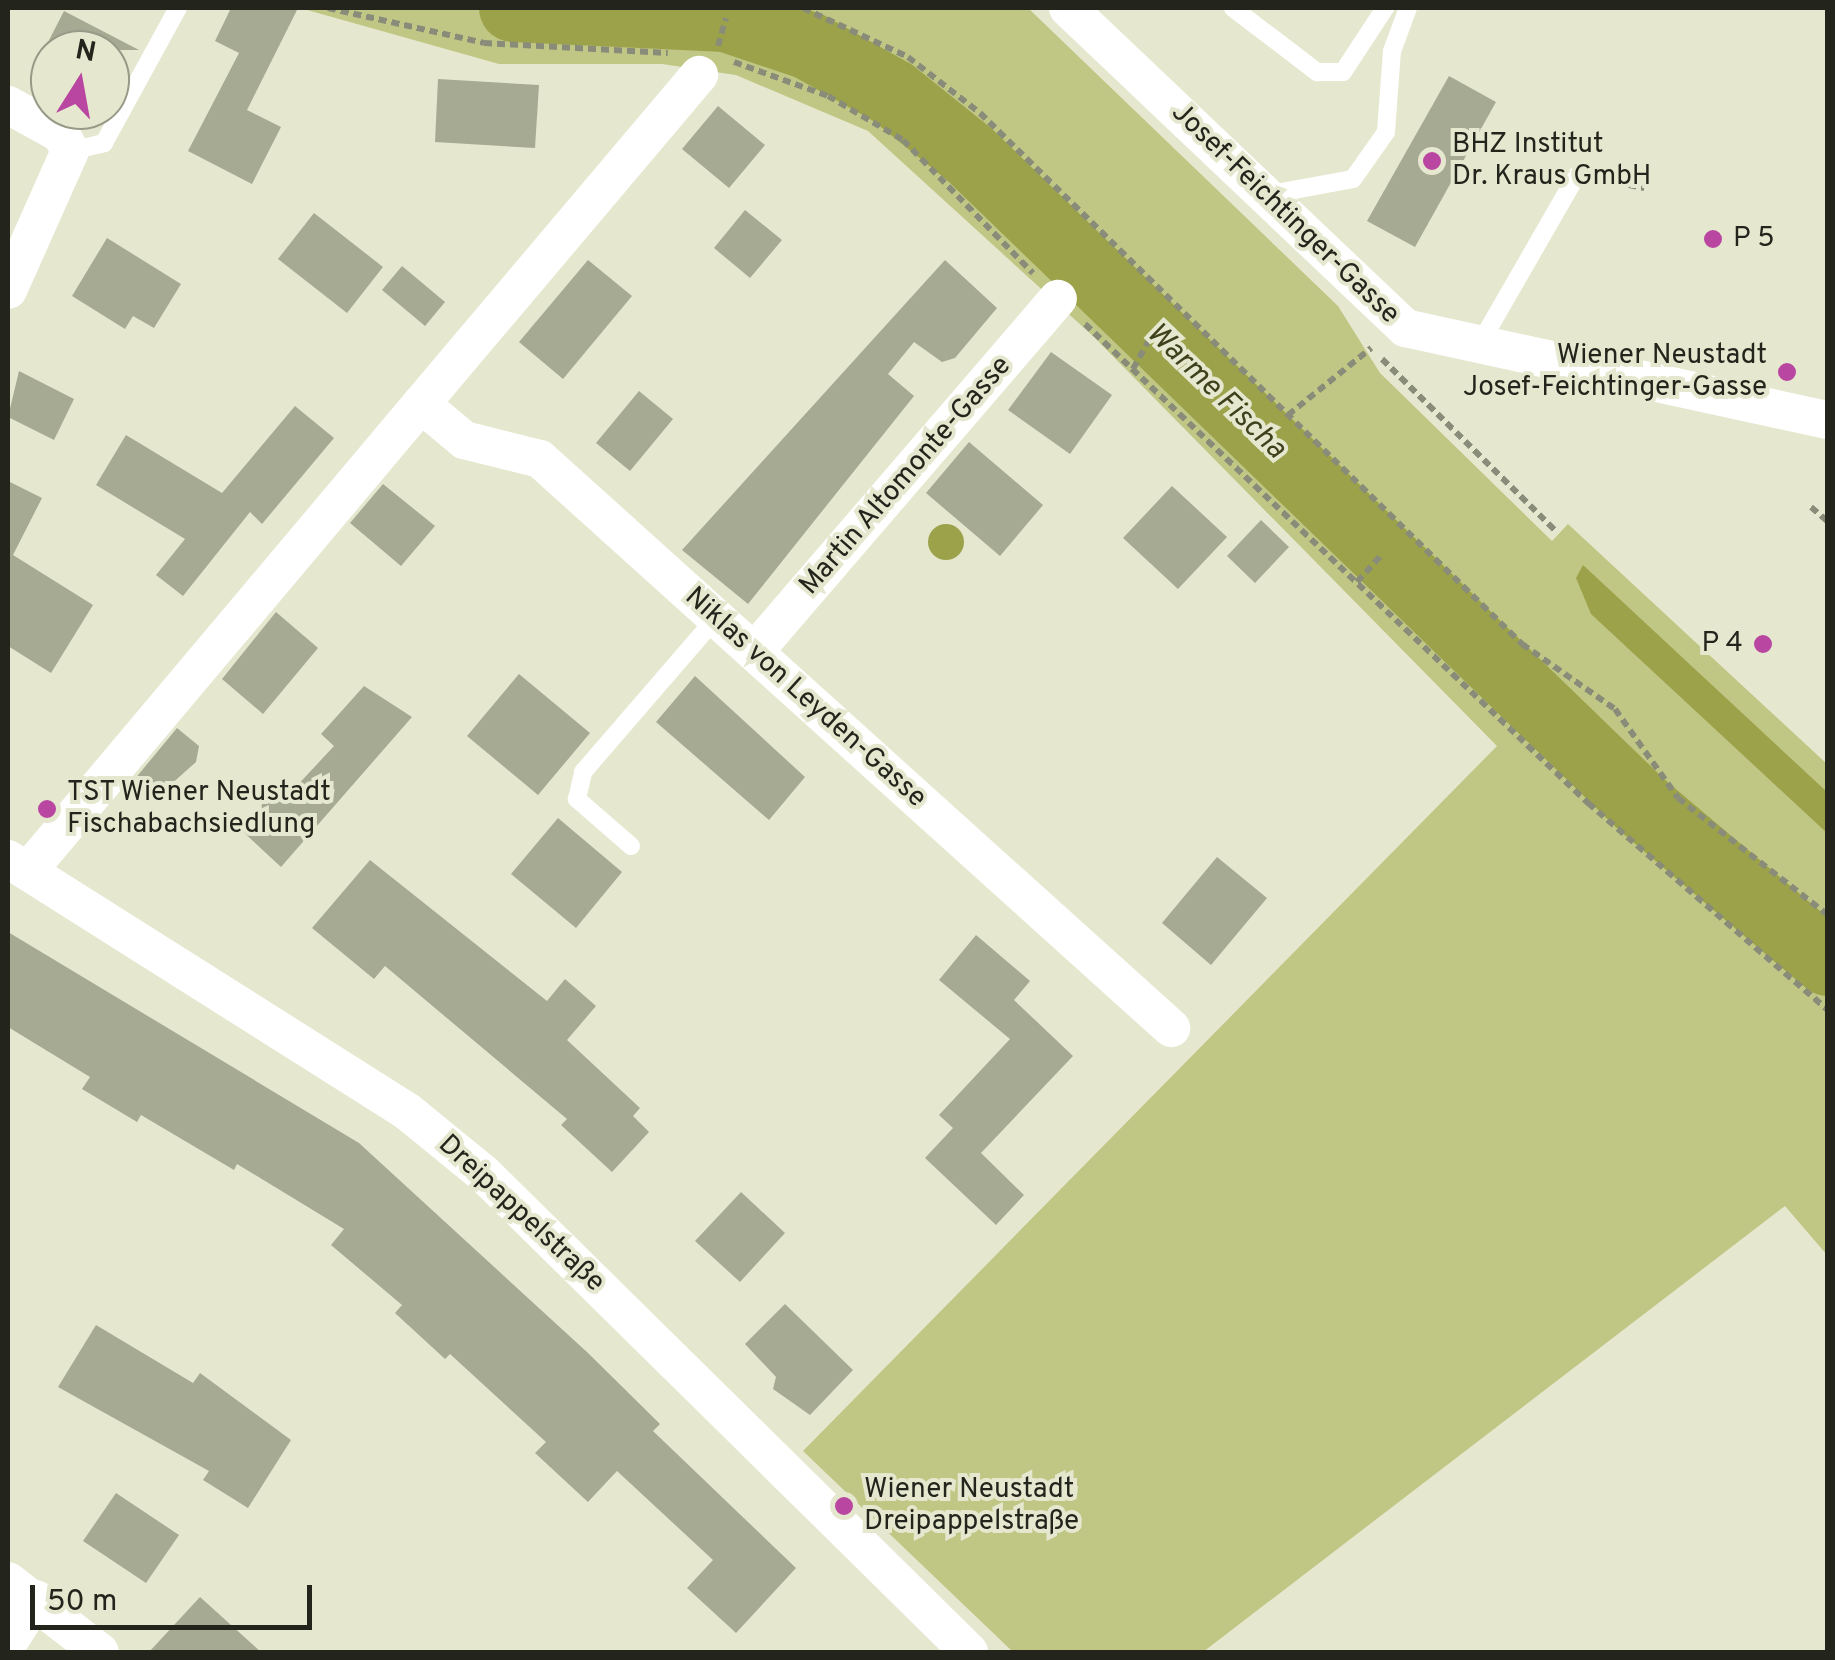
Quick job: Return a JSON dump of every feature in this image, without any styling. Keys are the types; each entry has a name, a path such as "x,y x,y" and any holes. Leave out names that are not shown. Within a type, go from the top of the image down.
{"street":[{"name":"Josef-Feichtinger-Gasse","path":"1068,8 1265,195 1360,294 1405,328 1478,347 1828,420"},
{"path":"18,864 421,404 688,64"},
{"path":"8,105 61,134 70,151 8,290"},
{"name":"Martin Altomonte-Gasse","path":"754,652 1058,299"},
{"name":"Niklas von Leyden-Gasse","path":"421,404 464,440 540,460 1172,1028"},
{"name":"Dreipappelstraße","path":"18,864 408,1112 469,1161 969,1652"},
{"path":"8,1643 22,1590 100,1652"}],"lane":[{"path":"70,151 104,143 178,8"},
{"path":"1233,8 1317,72 1343,72 1385,8"},
{"path":"1265,195 1353,179 1386,132 1392,51 1408,8"},
{"path":"1478,347 1577,174"},
{"path":"631,846 577,799 583,772 716,618"}],"path":[{"path":"328,8 484,42 688,64"},
{"path":"802,8 908,57 980,113 1522,644 1615,709 1678,798 1828,915"},
{"path":"726,18 715,56 828,96 902,140 1058,299 1588,803 1828,1010"},
{"path":"1577,174 1644,188"},
{"path":"1360,294 1371,348 1558,532"},
{"path":"1133,369 1151,336"},
{"path":"1288,415 1371,348"},
{"path":"1811,507 1828,522"},
{"path":"1357,582 1382,554"}],"shaded area":[{"path":"300,8 1028,8 1338,306 1380,373 1552,541 1568,524 1827,764 1827,1255 1785,1206 1203,1652 1013,1652 803,1451 1497,746 1094,337 868,131 736,75 662,64 499,64"},
{"path":"946,524 958,530 964,542 958,554 946,560 934,554 928,542 934,530"},
{"path":"1583,565 1827,792 1827,833 1591,614 1576,578"}],"building":[{"path":"231,8 298,8 247,110 281,127 252,184 188,151 239,53 215,41"},
{"path":"64,11 101,30 54,30"},
{"name":"BHZ Institut Dr. Kraus GmbH","path":"1449,76 1496,102 1415,247 1367,221"},
{"path":"438,79 539,85 535,148 435,142"},
{"path":"718,106 765,145 729,188 682,149"},
{"path":"745,210 782,240 750,278 714,248"},
{"path":"314,213 383,267 347,313 278,259"},
{"path":"107,238 181,284 154,328 133,316 125,329 72,296"},
{"path":"588,260 632,296 563,379 519,342"},
{"path":"945,260 997,308 955,358 942,362 914,342 888,374 914,396 748,604 682,550"},
{"path":"402,266 445,302 425,326 382,290"},
{"path":"1051,352 1112,395 1070,454 1008,410"},
{"path":"19,371 74,399 54,440 8,417"},
{"path":"639,391 673,419 630,471 596,443"},
{"path":"295,406 334,438 262,524 250,512 183,596 156,575 185,539 96,485 126,435 222,493"},
{"path":"969,442 1043,505 1000,556 926,493"},
{"path":"8,481 42,498 13,555 93,605 51,673 8,646"},
{"path":"383,484 435,526 401,566 350,523"},
{"path":"1172,486 1227,537 1178,589 1123,538"},
{"path":"1261,520 1289,547 1255,583 1227,556"},
{"path":"276,612 318,648 263,714 222,679"},
{"path":"519,674 590,733 538,795 467,736"},
{"path":"695,676 805,777 769,820 656,722"},
{"path":"364,686 412,717 281,867 240,829 283,781 293,790 334,746 321,734"},
{"path":"177,728 199,746 196,762 150,803 129,786"},
{"path":"558,818 622,872 576,928 511,874"},
{"path":"1217,857 1267,898 1211,965 1162,923"},
{"path":"370,860 547,1001 565,979 596,1006 567,1040 640,1108 633,1116 649,1132 612,1172 561,1125 567,1119 385,966 374,979 312,928"},
{"path":"8,932 359,1143 588,1353 660,1424 653,1431 796,1568 736,1633 687,1588 713,1560 617,1471 588,1502 535,1453 546,1442 450,1354 445,1359 395,1313 402,1305 331,1245 344,1229 237,1164 234,1170 141,1115 137,1122 82,1089 90,1077 8,1027"},
{"path":"976,935 1030,981 1014,1000 1073,1056 981,1153 1024,1195 996,1225 925,1158 953,1128 939,1115 1010,1039 939,980"},
{"path":"741,1192 785,1233 740,1282 695,1241"},
{"path":"785,1304 853,1370 810,1415 773,1389 776,1377 745,1344"},
{"path":"96,1325 193,1383 200,1373 291,1440 248,1508 203,1480 209,1471 58,1387"},
{"path":"116,1493 179,1535 146,1583 83,1541"},
{"path":"200,1597 261,1652 149,1652"}],"waterway":[{"name":"Warme Fischa","path":"513,8 726,18 809,46 893,93 969,154 1642,805 1828,962"}],"place":[{"name":"BHZ Institut Dr. Kraus GmbH","path":"1432,161"},
{"name":"P 5","path":"1713,239"},
{"name":"Wiener Neustadt Josef-Feichtinger-Gasse","path":"1787,372"},
{"name":"P 4","path":"1763,644"},
{"name":"TST Wiener Neustadt Fischabachsiedlung","path":"47,809"},
{"name":"Wiener Neustadt Dreipappelstraße","path":"844,1506"}]}
